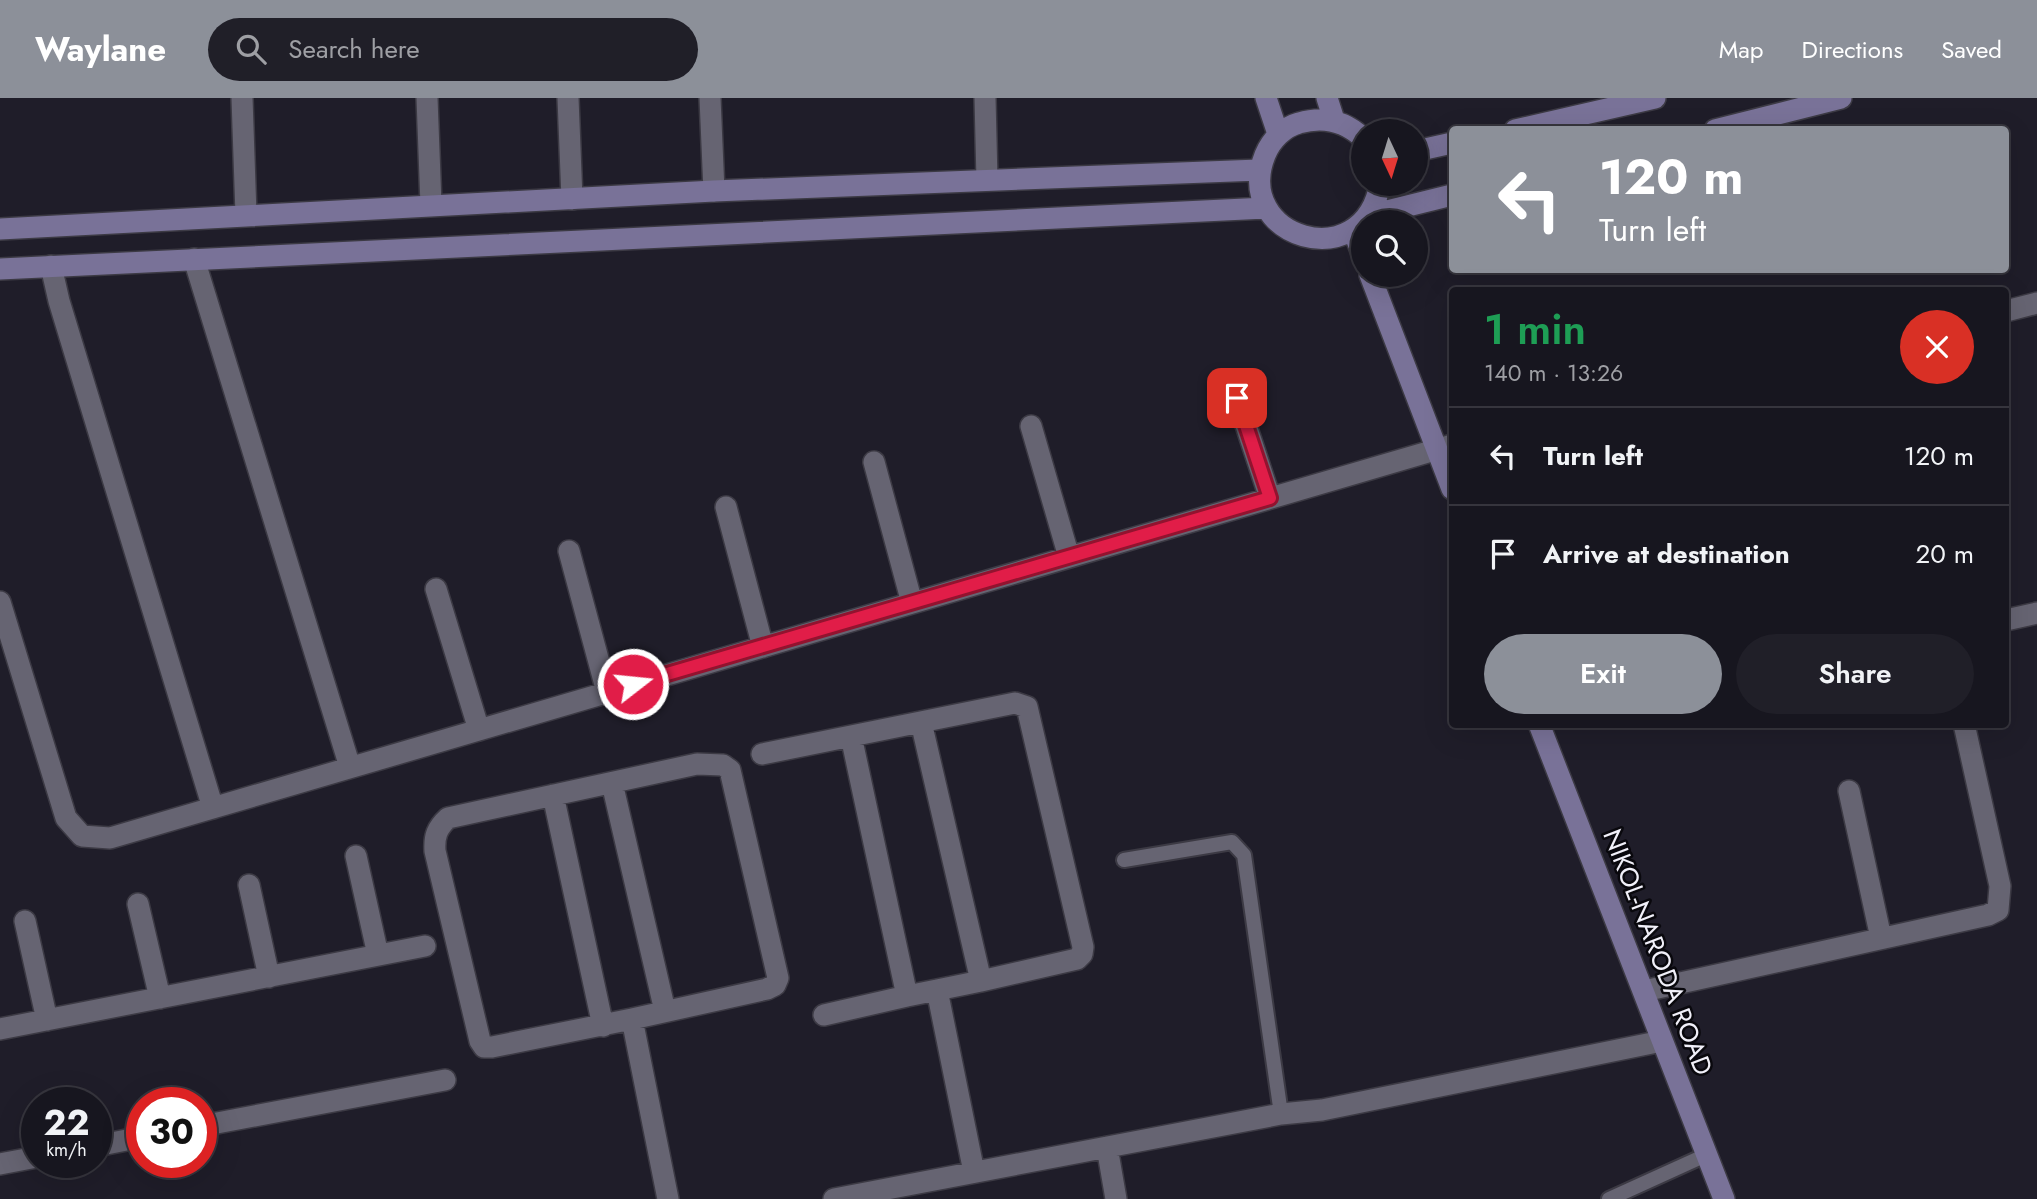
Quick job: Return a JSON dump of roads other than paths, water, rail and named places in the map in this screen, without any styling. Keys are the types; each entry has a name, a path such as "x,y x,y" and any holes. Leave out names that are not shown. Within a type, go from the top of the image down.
{"street":[{"path":"242,98 246,215"},
{"path":"427,98 431,205"},
{"path":"568,98 572,199"},
{"path":"710,98 713,191"},
{"path":"985,98 987,180"},
{"path":"1266,98 1278,134"},
{"path":"1327,98 1334,120"},
{"path":"1527,126 1592,105 1655,98"},
{"path":"1731,126 1841,98"},
{"path":"1351,127 1334,120 1315,119 1295,124 1278,134 1266,151 1259,170 1260,189 1266,208 1279,223 1295,234 1315,239 1334,238 1351,228"},
{"path":"1428,148 1449,144"},
{"path":"0,229 713,191 1259,170"},
{"path":"1403,210 1449,196"},
{"path":"0,269 1266,208"},
{"path":"194,259 350,767"},
{"path":"51,266 59,301 213,808"},
{"path":"1375,287 1445,447 1449,471"},
{"path":"2009,310 2037,303"},
{"path":"1237,398 1270,498"},
{"path":"1031,426 1069,557"},
{"path":"0,602 66,818 82,836 110,838 1445,447"},
{"path":"874,462 912,603"},
{"path":"726,507 764,646"},
{"path":"569,551 607,692"},
{"path":"436,589 480,730"},
{"path":"2009,619 2037,613"},
{"path":"762,754 1015,703 1027,708 1083,947 1082,954 1077,958 981,981 824,1015"},
{"path":"921,722 981,981"},
{"name":"NIKOL-NARODA ROAD","path":"1541,728 1724,1199"},
{"path":"1644,991 1988,915 1998,910 2000,886 1965,728"},
{"path":"851,736 907,996"},
{"path":"697,764 723,765 730,770 778,972 775,985 603,1026 492,1048 484,1047 480,1041 435,851 439,827 448,818 612,783 697,764"},
{"path":"612,783 665,1011"},
{"path":"1849,791 1881,938"},
{"path":"553,795 603,1026"},
{"path":"356,856 378,955"},
{"path":"249,885 269,977"},
{"path":"138,904 160,998"},
{"path":"25,921 47,1020"},
{"path":"0,1029 425,946"},
{"path":"937,990 975,1172"},
{"path":"632,1019 668,1199"},
{"path":"834,1199 1281,1114 1322,1110 1662,1041"},
{"path":"217,1123 445,1080"},
{"path":"1107,1147 1116,1199"},
{"path":"0,1164 21,1160"}],"lane":[{"path":"1124,860 1232,842 1244,855 1281,1114"},
{"path":"1609,1199 1706,1155"}]}
